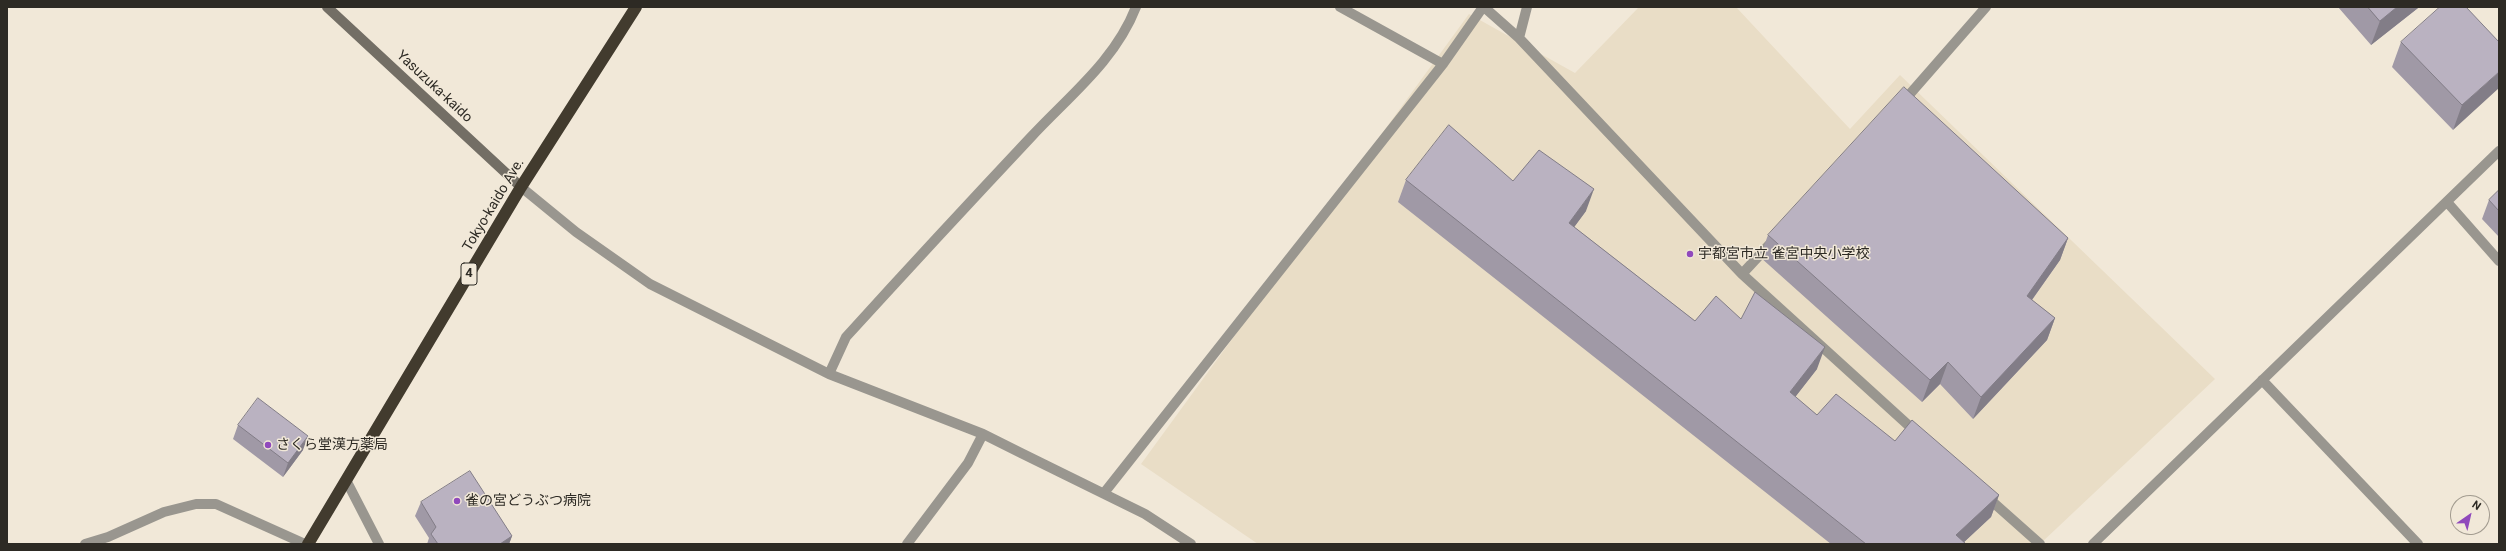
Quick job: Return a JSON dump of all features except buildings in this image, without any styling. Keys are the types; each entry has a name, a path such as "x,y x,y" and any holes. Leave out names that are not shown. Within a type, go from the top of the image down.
{"highway":[{"name":"Tokyo-kaido Ave.","path":"307,544 521,187 636,7"}],"main road":[{"name":"Yasuzuka-kaido","path":"328,7 521,187"}],"street":[{"path":"829,374 846,337 1032,136 1100,68 1128,28 1136,7"},
{"path":"1340,7 1443,64"},
{"path":"1104,493 1443,64 1483,7 1519,38 1742,274 1929,444"},
{"path":"1519,38 1527,7"},
{"path":"1894,111 1938,64 1986,7"},
{"path":"2093,544 2499,151"},
{"path":"521,187 576,232 650,284 829,374 982,434 1145,514 1191,544"},
{"path":"2446,202 2499,261"},
{"path":"1742,274 1775,239"},
{"path":"2262,380 2418,544"},
{"path":"907,544 968,463 982,434"},
{"path":"346,480 379,544"},
{"path":"1976,486 2040,544"},
{"path":"85,544 108,537 164,512 196,504 216,504 307,544"}],"shaded area":[{"name":"宇都宮市立 雀宮中央小学校","path":"1639,7 1736,7 1850,129 1900,75 2215,379 2040,544 1258,544 1141,464 1469,14 1575,73"}],"place":[{"name":"宇都宮市立 雀宮中央小学校","path":"1690,254"},
{"name":"さくら堂漢方薬局","path":"268,445"},
{"name":"雀の宮どうぶつ病院","path":"457,501"}]}
